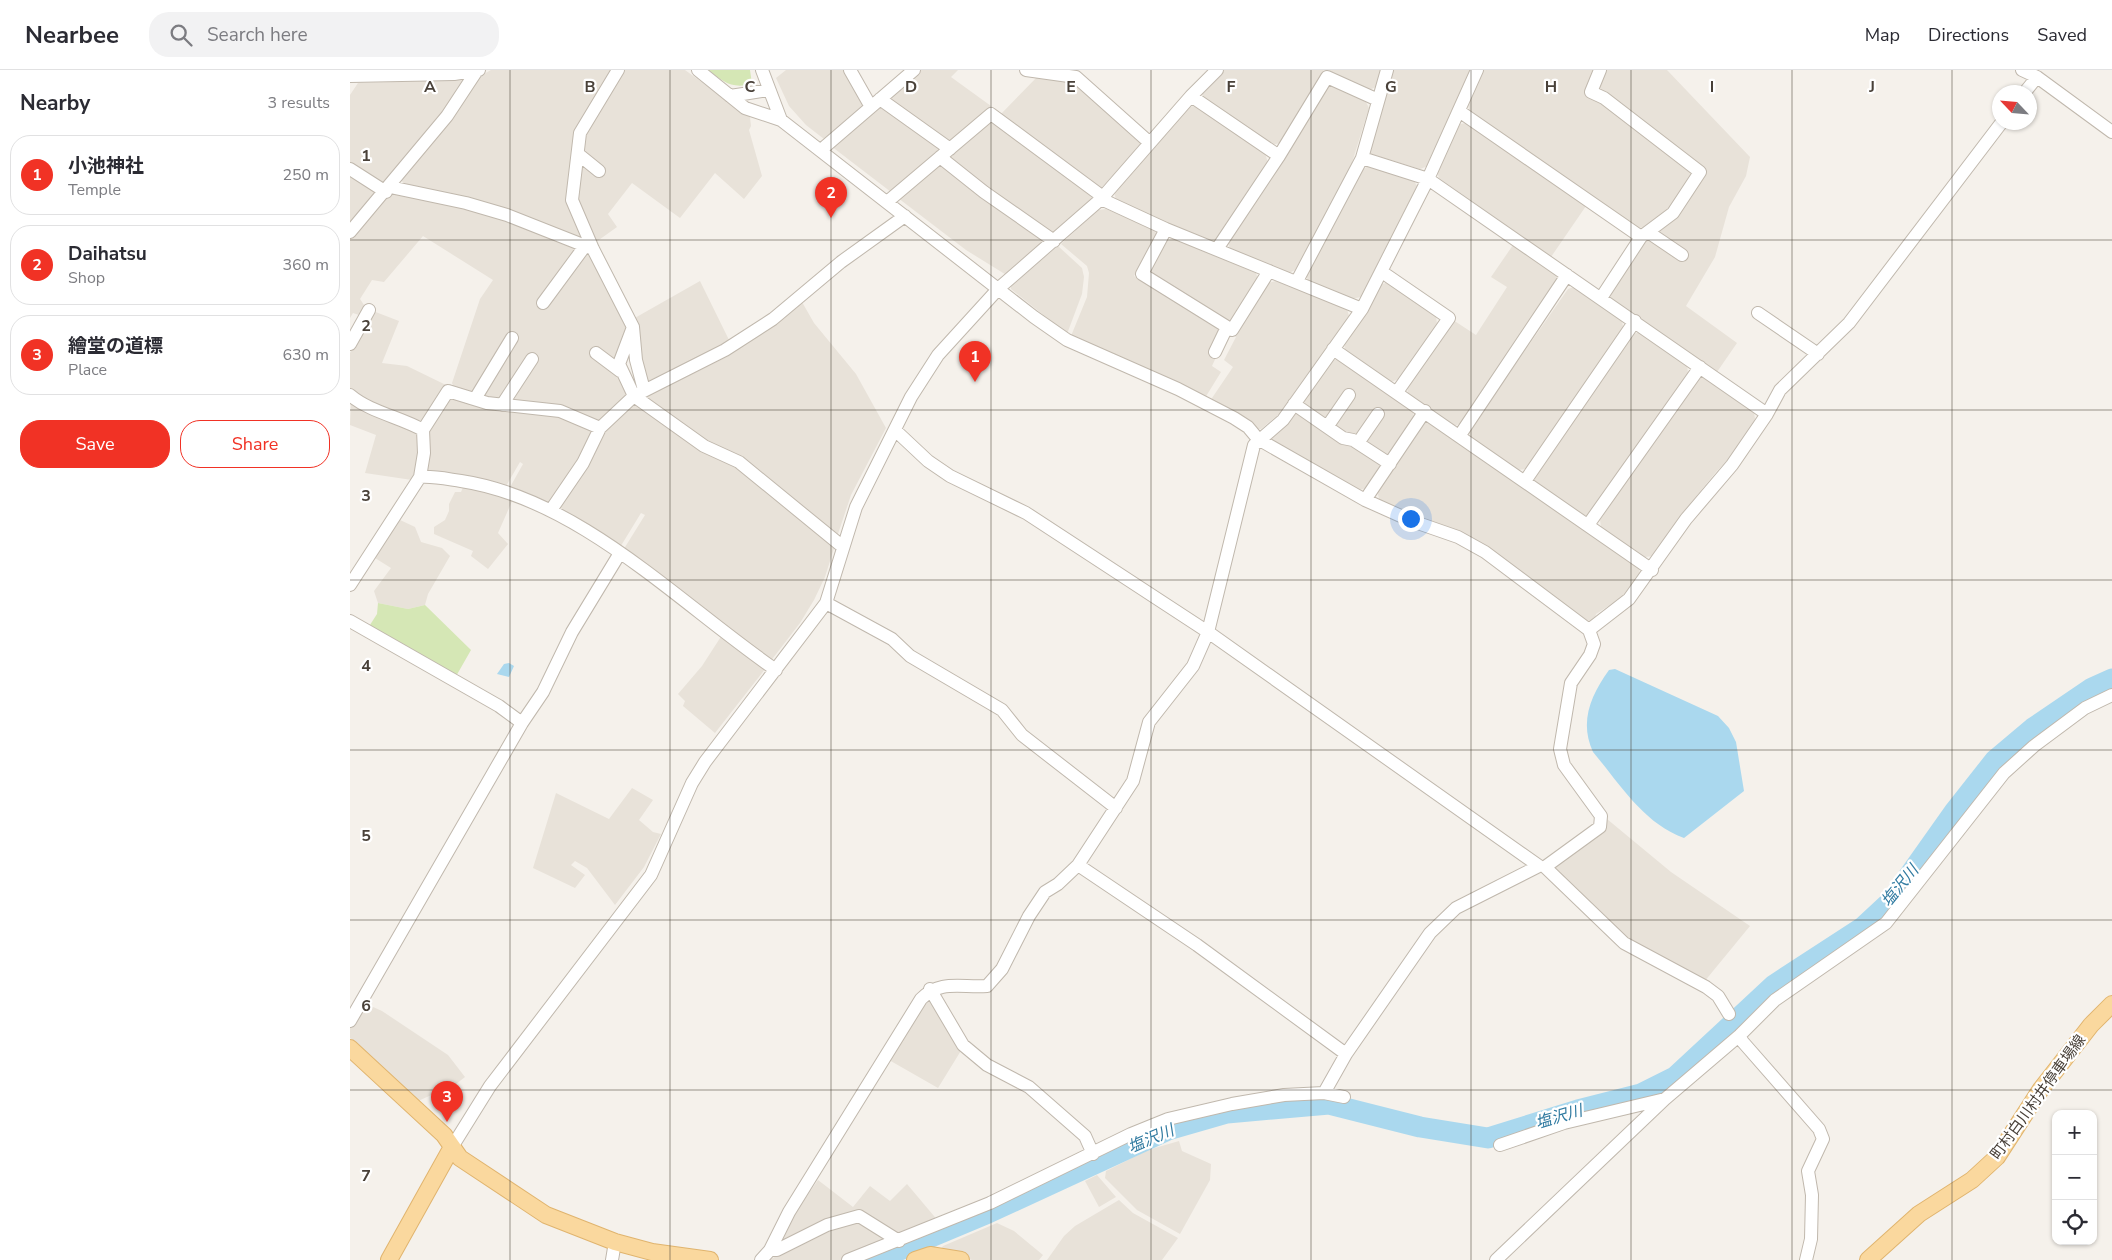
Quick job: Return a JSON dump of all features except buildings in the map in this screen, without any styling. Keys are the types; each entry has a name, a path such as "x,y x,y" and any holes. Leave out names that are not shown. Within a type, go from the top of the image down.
{"main road":[{"name":"町村白川村井停車場線","path":"1868,1260 1919,1214 1972,1180 1998,1157 2041,1089 2091,1025 2112,1004"},
{"path":"350,1048 444,1135 460,1158 546,1214 615,1242 652,1252 710,1260"},
{"path":"389,1260 452,1147"},
{"path":"915,1260 930,1255 961,1260"}],"street":[{"path":"618,70 580,132 572,200 589,248 633,327 639,393"},
{"path":"698,70 744,108 781,120 1034,317 1067,340 1178,389 1234,418 1248,427 1258,439 1365,500 1412,521 1458,536 1485,552 1589,630 1594,644 1590,655 1571,683 1560,749 1564,765 1601,816 1600,827 1545,867 1624,943 1706,987 1718,996 1729,1014"},
{"path":"762,70 781,120"},
{"path":"850,70 876,103 945,153 984,192 1054,241"},
{"path":"821,150 914,70"},
{"path":"1026,70 1076,77 1150,144"},
{"path":"452,1147 496,1079 651,875 692,783 722,738 826,603 856,507 896,431 911,397 938,355 999,288 1102,198 1191,96 1217,70"},
{"path":"1297,281 1362,158 1387,70"},
{"path":"761,1260 770,1250 790,1212 921,999 930,989 948,985 987,986 1002,970 1029,916 1045,892 1058,884 1078,865 1116,808 1132,781 1149,722 1193,666 1208,632 1254,445 1258,439 1283,420 1362,309 1428,179 1477,70"},
{"path":"1600,70 1591,92 1604,98 1700,172 1673,213 1644,235 1601,298"},
{"path":"2022,70 2038,77 2112,132"},
{"path":"350,76 477,71"},
{"path":"350,232 388,189 447,116 477,71"},
{"path":"1216,249 1278,156 1327,77 1378,100"},
{"path":"2031,85 2038,77"},
{"path":"730,96 769,90"},
{"path":"1191,96 1278,156"},
{"path":"1460,111 1644,235 1682,255"},
{"path":"887,202 991,114 1102,198 1166,229 1362,309"},
{"path":"1589,630 1629,599 1652,570 1686,519 1732,466 1767,414 1780,390 1848,323 1996,130"},
{"path":"578,154 599,170"},
{"path":"1362,158 1428,179 1767,414"},
{"path":"350,169 388,189 466,202 507,215 589,248"},
{"path":"551,510 584,463 600,428 639,393 725,350 773,319 842,262 905,216"},
{"path":"1166,229 1142,274 1232,330 1269,271"},
{"path":"543,303 589,248"},
{"path":"1382,272 1449,318 1397,392"},
{"path":"1460,435 1567,275"},
{"path":"1758,313 1818,354"},
{"path":"350,344 361,315"},
{"path":"1525,481 1635,321"},
{"path":"620,371 619,364 633,327"},
{"path":"1215,352 1228,327"},
{"path":"475,399 512,338"},
{"path":"1333,349 1460,435 1652,570"},
{"path":"596,352 620,371 639,393 704,446 739,462 843,547"},
{"path":"502,405 532,359"},
{"path":"1588,525 1700,367"},
{"path":"352,579 420,477 424,453 423,430 448,391 502,405 560,411 600,428"},
{"path":"350,395 359,402 406,420 423,430"},
{"path":"1327,427 1349,395"},
{"path":"1294,404 1343,438 1358,443 1390,464"},
{"path":"1365,500 1425,411"},
{"path":"1358,443 1378,414"},
{"path":"896,431 928,461 950,476 1026,513 1208,632 1539,866 1456,908 1430,933 1346,1054 1324,1094"},
{"path":"420,477 430,476 504,491 551,510 620,553 776,670"},
{"path":"350,1021 522,723 543,692 572,632 620,553"},
{"path":"826,603 892,639 910,656 1002,710 1022,735 1116,808"},
{"path":"350,621 499,706 522,723"},
{"path":"1496,1260 1665,1100 1740,1035 1775,1000 1886,923 2004,773 2034,746 2085,708 2112,694"},
{"path":"1078,865 1197,945 1346,1054"},
{"path":"930,989 962,1045 987,1065 1028,1087 1085,1136 1093,1154"},
{"path":"1740,1035 1742,1041 1820,1129 1823,1139 1808,1171 1812,1195 1811,1239 1806,1260"},
{"path":"848,1260 899,1241 990,1202 1093,1154 1131,1134 1168,1119 1232,1104 1284,1095 1324,1094 1344,1097"},
{"path":"1500,1145 1564,1123 1665,1100"},
{"path":"770,1250 777,1250 827,1226 859,1216 899,1241"},
{"path":"612,1260 615,1242"}],"shaded area":[{"path":"491,70 612,70 578,128 568,199 584,237 580,241 472,200 403,183 401,179 472,86 482,75"},
{"path":"621,70 685,70 750,117 751,126 749,130 762,176 744,199 715,173 680,218 632,183 608,214 617,227 596,242 576,200 582,152 587,128"},
{"path":"786,70 844,70 865,108 824,139 806,125 789,106 776,78"},
{"path":"921,70 958,70 951,77 991,106 950,143 886,98"},
{"path":"1223,70 1324,70 1280,143 1272,145 1203,99 1202,92"},
{"path":"1328,70 1381,70 1376,87 1369,90"},
{"path":"1393,70 1472,70 1428,166 1420,169 1371,154 1368,149"},
{"path":"1484,70 1595,70 1585,94 1601,101 1693,171 1672,208 1667,210 1649,227 1637,228 1470,113 1468,105"},
{"path":"1605,70 1667,70 1750,157 1746,176 1729,207 1715,257 1686,306 1737,343 1717,372 1611,300 1610,293 1649,237 1656,232 1705,171 1598,92"},
{"path":"1038,76 1066,80 1075,85 1143,144 1099,190 1001,114"},
{"path":"464,80 443,114 387,183 379,183 350,164 350,95 358,83"},
{"path":"1334,85 1366,102 1369,108 1350,169 1295,270 1289,273 1230,249 1228,242 1327,86"},
{"path":"879,105 940,149 891,192 831,146"},
{"path":"1196,106 1265,153 1268,163 1218,239 1211,242 1116,201 1114,191 1187,107"},
{"path":"990,121 1093,196 1092,202 1054,235 949,159 949,155"},
{"path":"1466,123 1586,206 1551,257 1439,178 1437,172 1460,124"},
{"path":"940,162 1044,241 1008,276 966,250 898,198"},
{"path":"1368,166 1413,179 1417,186 1361,297 1351,299 1308,281 1306,274 1362,170"},
{"path":"350,174 375,190 376,194 350,224"},
{"path":"390,193 491,214 585,251 593,256 628,329 618,374 629,394 606,418 594,421 482,398 475,391 468,394 454,388 452,383 480,299 493,280 423,236 384,282 372,280 360,299 366,308 359,315 353,313 350,318 350,238"},
{"path":"1106,209 1155,230 1157,237 1134,276 1221,329 1217,355 1212,366 1221,372 1205,398 1071,336 1087,297 1089,273 1087,266 1061,244 1098,210"},
{"path":"1174,239 1256,273 1258,280 1233,320 1227,321 1152,275 1150,268 1167,240"},
{"path":"1513,245 1556,274 1558,282 1463,422 1455,426 1408,394 1407,386 1453,320 1476,335 1507,287 1491,277"},
{"path":"1058,246 1082,268 1084,277 1082,294 1067,334 1011,289 1011,286"},
{"path":"700,281 730,342 647,384 633,319"},
{"path":"1276,281 1347,309 1349,316 1279,414 1261,429 1255,429 1210,401 1233,367 1224,360 1235,336 1268,283"},
{"path":"1388,282 1436,316 1437,324 1399,379 1391,382 1345,349 1344,343 1380,285"},
{"path":"1574,287 1622,320 1623,327 1527,469 1518,470 1470,437 1469,431 1568,289"},
{"path":"802,302 814,323 856,374 886,428 851,495 837,537 640,396"},
{"path":"373,311 399,321 382,363 407,366 446,385 424,420 417,420 361,400 350,391 350,353"},
{"path":"1640,332 1687,365 1688,373 1590,514 1584,516 1535,482 1534,475 1633,334"},
{"path":"1339,359 1413,410 1414,418 1387,458 1300,404 1332,360"},
{"path":"1703,377 1754,412 1755,419 1736,451 1685,510 1653,556 1645,557 1601,527 1600,520 1697,380"},
{"path":"456,398 555,414 593,430 593,434 551,503 544,505 509,489 523,464 520,462 505,488 429,472 425,468 429,428 447,400"},
{"path":"635,400 737,464 835,545 825,577 814,600 800,623 770,662 622,552 645,515 641,513 619,549 559,507 604,431"},
{"path":"351,401 419,434 418,468 412,480 365,473 376,435 350,425"},
{"path":"1296,410 1351,442 1382,464 1366,488 1360,490 1272,442 1271,433"},
{"path":"1425,423 1431,423 1639,567 1640,575 1621,598 1596,614 1594,622 1586,620 1482,544 1456,530 1405,513 1380,502 1377,491"},
{"path":"464,485 513,499 498,533 508,544 488,569 471,556 473,551 434,534 434,527 445,520 449,511 449,504 455,492 461,492"},
{"path":"398,519 415,527 421,542 442,548 450,556 428,594 425,605 408,609 378,603 374,591 391,568 375,558"},
{"path":"722,635 766,668 715,733 683,706 685,701 678,694 702,666"},
{"path":"632,788 653,800 639,820 653,832 661,834 644,867 615,905 587,868 575,861 571,865 585,875 575,888 533,868 556,793 609,819"},
{"path":"1607,819 1671,872 1750,926 1704,982 1631,943 1552,867 1605,827"},
{"path":"925,999 929,999 962,1049 938,1088 889,1060"},
{"path":"364,1003 382,1011 448,1055 465,1077 456,1084 418,1101 350,1038 350,1028"},
{"path":"1179,1141 1182,1151 1211,1164 1210,1180 1180,1234 1137,1210 1105,1178 1106,1171 1148,1150"},
{"path":"1097,1175 1116,1197 1099,1207 1085,1181"},
{"path":"818,1180 853,1207 870,1186 890,1201 907,1184 939,1222 901,1237 860,1214 779,1243 791,1219"},
{"path":"1119,1200 1133,1213 1178,1238 1162,1260 1047,1260 1064,1236 1075,1226"},
{"path":"857,1219 893,1241 842,1260 769,1260 831,1227"},
{"path":"997,1223 1014,1231 1043,1255 1039,1260 972,1260 940,1250 943,1246"}],"green space":[{"path":"708,70 750,70 752,84 733,85"},
{"path":"378,603 408,609 425,605 471,650 455,678 368,628 377,614"}],"water":[{"path":"509,663 514,666 509,677 497,674 504,664"},
{"path":"1615,669 1718,716 1729,728 1736,742 1744,791 1684,838 1656,823 1644,813 1593,752 1587,730 1589,709 1592,699 1603,679 1609,670"}],"waterway":[{"name":"塩沢川","path":"876,1260 988,1213 1168,1130 1227,1113 1329,1104 1420,1127 1488,1138 1578,1110 1641,1094 1675,1077 1774,985 1863,927 1891,901 1954,812 1995,760 2033,728 2092,688 2112,679"}],"place":[{"name":"Daihatsu","path":"831,218"},
{"name":"小池神社","path":"975,382"},
{"name":"繪堂の道標","path":"447,1122"}]}
